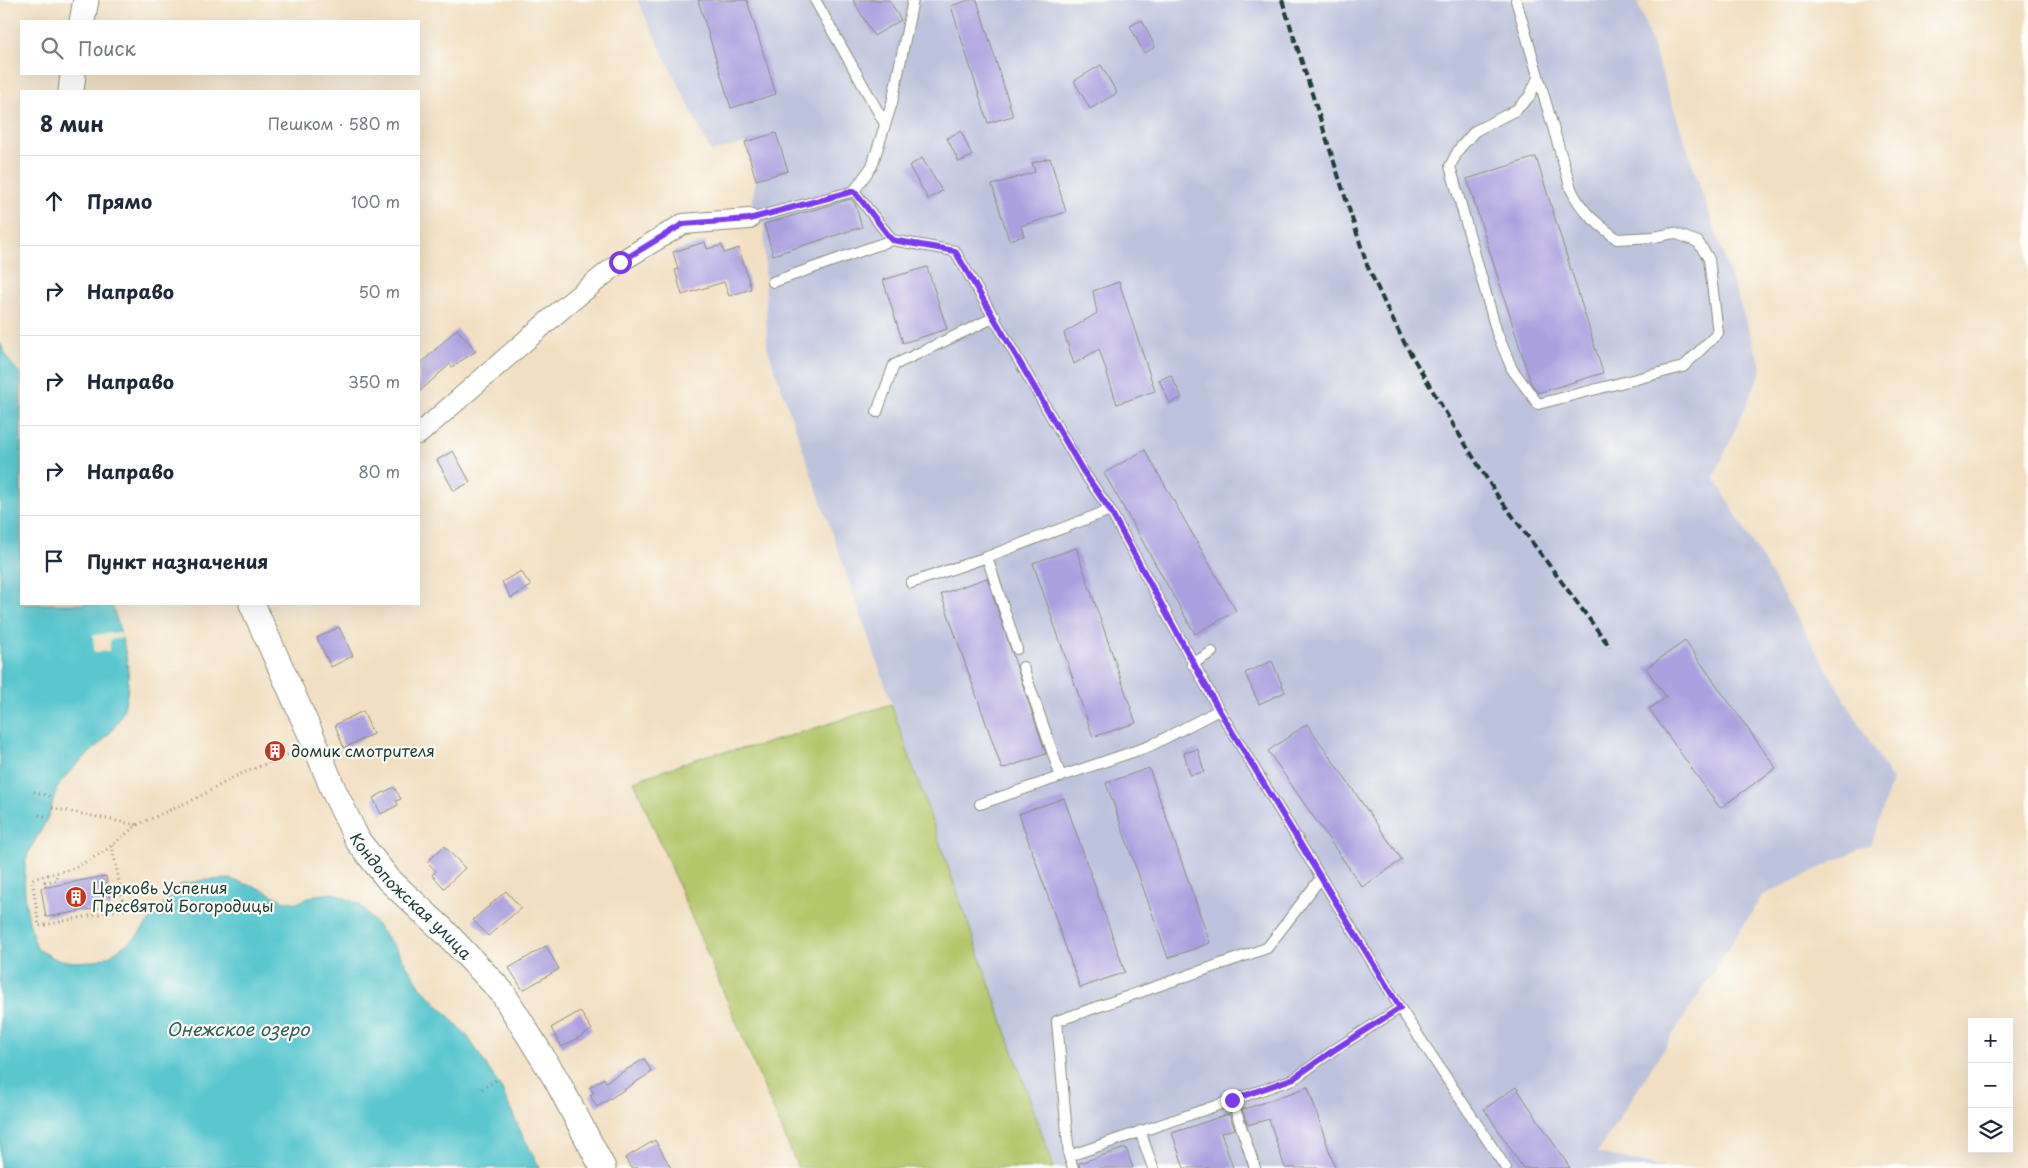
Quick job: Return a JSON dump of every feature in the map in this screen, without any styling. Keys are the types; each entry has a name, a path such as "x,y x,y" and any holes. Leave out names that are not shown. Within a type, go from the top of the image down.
{"street":[{"path":"82,20 86,0"},
{"path":"71,90 72,75"},
{"path":"420,433 563,308 620,262 683,224 749,219"},
{"name":"Кондопожская улица","path":"252,605 315,744 333,789 358,841 389,880 443,930 502,992 556,1079 603,1168"}],"lane":[{"path":"815,0 885,124"},
{"path":"749,219 854,191 872,166 892,103 912,0"},
{"path":"1516,0 1571,189 1584,212 1617,239 1654,237 1674,233 1698,242 1709,259 1718,333 1683,367 1538,404 1512,369 1497,333 1450,166 1459,149 1475,131 1516,110 1529,97 1538,78"},
{"path":"854,191 892,240"},
{"path":"773,282 892,240 955,251 1083,471 1110,510 1192,664 1320,879 1400,1008 1506,1168"},
{"path":"877,412 894,366 995,317"},
{"path":"910,583 1110,510"},
{"path":"987,556 1017,649"},
{"path":"1192,664 1212,652"},
{"path":"1023,667 1061,777"},
{"path":"980,804 1150,746 1219,710"},
{"path":"1073,1168 1069,1156 1058,1021 1267,948 1320,879"},
{"path":"1069,1156 1294,1078 1400,1008"},
{"path":"1232,1100 1255,1168"},
{"path":"1140,1132 1153,1168"}],"path":[{"path":"112,845 124,909 39,926 32,879 75,868 112,845 138,825 199,797 236,776 315,744"},
{"path":"34,792 52,797"},
{"path":"52,808 138,825"},
{"path":"39,815 48,817"},
{"path":"46,887 45,882 57,880 56,873"},
{"path":"482,1089 496,1080"}],"shaded area":[{"path":"637,0 1637,0 1762,369 1714,477 1892,780 1872,843 1762,896 1597,1153 1668,1168 1054,1168 767,347 764,224 749,219 756,180 745,143 711,152"}],"green space":[{"path":"891,704 1054,1168 798,1168 634,781 707,755 761,745"}],"water":[{"name":"Онежское озеро","path":"0,343 8,359 20,374 20,605 112,605 126,654 128,678 125,704 121,716 100,744 73,768 61,782 55,793 47,819 26,858 26,901 31,930 37,949 56,959 73,962 94,961 109,956 135,938 181,884 204,880 230,879 261,889 282,900 297,903 315,895 334,893 360,905 395,947 421,987 468,1037 502,1090 540,1168 0,1168"}],"pier":[{"path":"121,632 122,638 110,640 110,651 94,652 93,635"}],"building":[{"path":"698,0 747,0 776,94 731,108"},
{"path":"853,0 889,0 901,20 874,36"},
{"path":"969,0 977,0 1013,116 988,123 951,6"},
{"path":"1142,20 1155,47 1144,53 1130,26"},
{"path":"1101,65 1117,93 1090,109 1074,81"},
{"path":"961,131 972,156 959,162 947,138"},
{"path":"776,133 788,171 756,180 745,142"},
{"path":"1536,157 1603,373 1538,393 1531,383 1467,179"},
{"path":"922,158 942,191 928,199 909,166"},
{"path":"1050,158 1066,212 1021,226 1024,236 1009,240 992,185 1035,172 1032,163"},
{"path":"851,199 855,204 862,227 773,255 764,224"},
{"path":"705,242 707,249 722,245 724,253 739,248 751,289 729,296 724,282 682,295 675,270 678,269 673,252"},
{"path":"927,267 947,329 903,343 883,280"},
{"path":"1119,282 1155,391 1117,404 1099,349 1074,364 1064,333 1097,313 1093,291"},
{"path":"457,329 476,351 452,367 450,364 420,391 420,364"},
{"path":"1171,375 1182,398 1170,403 1159,380"},
{"path":"1145,450 1236,611 1195,634 1104,473"},
{"path":"453,451 470,482 454,491 437,460"},
{"path":"1076,548 1136,723 1093,737 1033,563"},
{"path":"521,571 531,586 511,598 502,582"},
{"path":"987,578 1046,754 1002,769 941,594"},
{"path":"339,627 353,656 331,667 317,638"},
{"path":"1685,641 1776,768 1720,808 1649,709 1666,697 1646,668"},
{"path":"1272,661 1285,692 1259,704 1245,673"},
{"path":"363,711 373,734 344,748 335,725"},
{"path":"1307,724 1402,860 1362,887 1268,751"},
{"path":"1198,749 1204,772 1190,775 1184,753"},
{"path":"1149,768 1210,943 1168,958 1106,783"},
{"path":"394,787 401,799 396,801 398,805 381,814 373,798"},
{"path":"1064,798 1125,972 1080,988 1019,814"},
{"path":"444,846 465,868 444,888 432,875 436,871 427,862"},
{"name":"Церковь Успения Пресвятой Богородицы","path":"106,876 111,906 46,917 41,888"},
{"path":"506,891 521,908 488,936 473,920"},
{"path":"546,946 559,969 523,990 509,968"},
{"path":"580,1011 592,1030 562,1047 551,1028"},
{"path":"644,1059 652,1072 597,1107 590,1095 594,1093 590,1087 604,1078 606,1082"},
{"path":"1308,1087 1335,1168 1285,1168 1269,1119 1248,1125 1242,1110"},
{"path":"1516,1087 1570,1168 1523,1168 1484,1109"},
{"path":"1229,1114 1235,1129 1221,1133 1233,1168 1184,1168 1172,1133"},
{"path":"655,1140 671,1168 631,1168 625,1158"},
{"path":"1126,1148 1133,1168 1080,1168 1079,1163"}],"railway":[{"path":"1282,0 1367,265 1406,346 1497,495 1610,647"}],"place":[{"name":"домик смотрителя","path":"275,751"},
{"name":"Церковь Успения Пресвятой Богородицы","path":"76,897"}],"route":[{"path":"620,262 683,224 749,219 854,191 892,240 955,251 1083,471 1110,510 1192,664 1219,710 1400,1008 1294,1078 1232,1100"}]}
